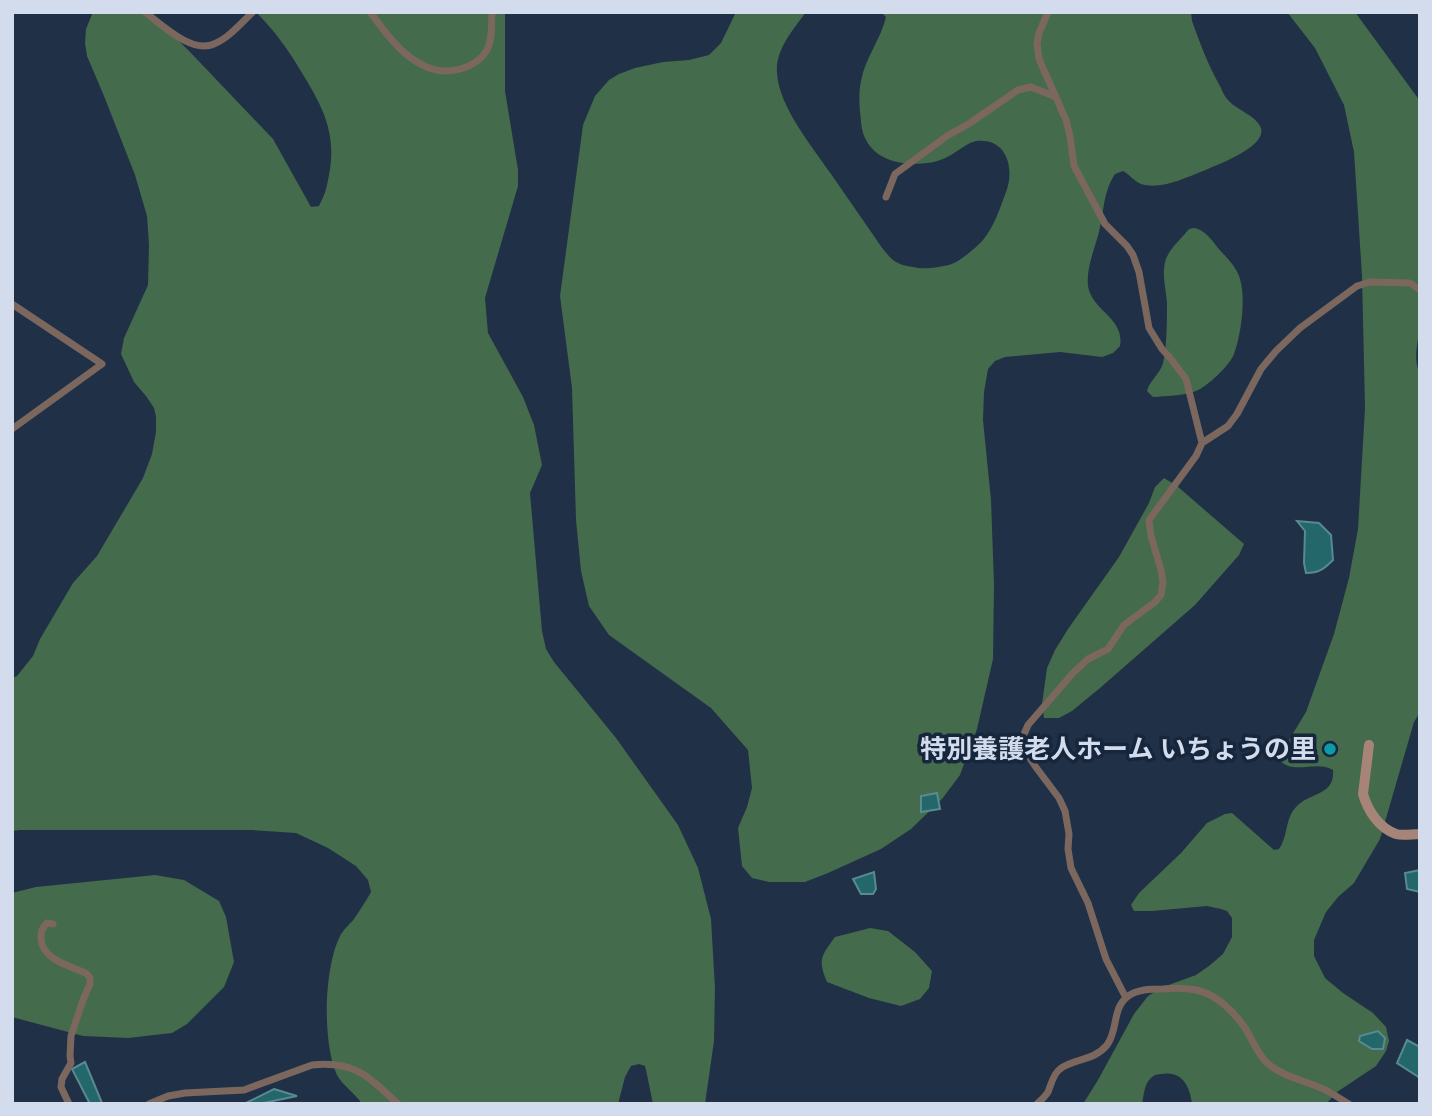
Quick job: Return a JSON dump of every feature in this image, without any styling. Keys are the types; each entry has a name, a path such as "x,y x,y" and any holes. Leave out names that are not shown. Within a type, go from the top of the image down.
{"street":[{"path":"145,12 174,34 200,47 212,45 227,37 253,12"},
{"path":"370,12 403,52 428,67 441,71 463,69 482,56 488,48 492,12"},
{"path":"1048,12 1037,43 1039,59 1057,98 1070,136 1074,166 1105,224 1133,255 1139,272 1149,328 1186,379 1202,443"},
{"path":"886,197 895,174 1018,90 1031,87 1057,98"},
{"path":"1126,998 1106,958 1088,903 1071,869 1065,811 1021,741 1028,725 1073,673 1088,659 1108,649 1124,625 1156,602 1161,595 1163,582 1149,520 1196,456 1202,443 1228,426 1261,369 1276,351 1300,328 1357,286 1370,282 1410,283 1420,289"},
{"path":"12,304 102,364 12,429"},
{"path":"1369,745 1363,794 1365,802 1377,822 1395,834 1420,834"},
{"path":"53,924 47,923 43,927 40,934 41,944 54,959 87,974 90,978 71,1036 71,1063 62,1079 61,1087 69,1104"},
{"path":"1037,1104 1047,1094 1060,1069 1093,1057 1108,1045 1118,1008 1126,998 1133,993 1147,990 1169,989 1200,991 1218,1000 1245,1027 1267,1063 1281,1073 1321,1088 1349,1104"},
{"path":"149,1104 185,1093 244,1090 312,1065 323,1064 343,1065 356,1070 372,1080 398,1104"}],"shaded area":[{"path":"93,12 150,12 273,139 311,207 319,206 326,191 331,160 330,134 322,109 292,57 256,12 505,12 505,91 518,170 518,186 485,298 488,333 523,397 534,425 542,465 530,493 542,631 546,649 554,662 616,738 678,825 698,868 711,919 715,988 714,1041 705,1104 653,1104 645,1066 639,1064 631,1066 625,1077 618,1104 362,1104 337,1075 332,1061 327,1025 328,985 335,950 341,934 371,892 368,880 356,866 328,848 296,833 252,830 12,831 12,678 17,676 33,656 73,583 97,556 143,478 152,454 156,432 154,408 134,382 121,354 124,338 148,285 147,216 135,175 87,56 86,29"},
{"path":"736,12 806,12 779,56 779,86 790,113 806,139 882,248 899,264 918,268 941,267 957,261 981,243 994,223 1006,192 1009,165 1001,149 987,141 976,141 934,162 913,164 883,157 868,143 861,126 860,88 866,64 886,17 881,12 1191,12 1201,46 1224,95 1261,128 1261,135 1249,148 1203,171 1173,182 1141,184 1123,171 1115,174 1106,195 1088,279 1095,302 1118,328 1120,346 1113,353 1102,357 1060,352 1005,357 995,361 988,369 983,420 991,500 993,659 977,729 960,775 942,799 911,829 881,849 805,882 769,882 752,878 742,866 738,828 752,788 748,750 711,708 609,635 589,606 581,571 576,520 572,388 560,296 583,125 595,96 609,80 635,68 709,55 721,43"},
{"path":"1287,12 1355,12 1420,101 1420,324 1416,355 1420,374 1420,712 1414,722 1380,839 1354,883 1326,912 1314,940 1314,956 1325,978 1373,1013 1386,1027 1389,1041 1376,1066 1337,1092 1326,1104 1192,1104 1184,1081 1168,1073 1156,1075 1149,1080 1142,1104 1083,1104 1134,1014 1148,996 1163,987 1196,975 1209,966 1223,954 1232,937 1232,918 1227,911 1207,906 1134,911 1131,905 1139,893 1181,853 1207,823 1225,814 1232,813 1274,850 1279,849 1292,811 1302,802 1326,789 1333,778 1333,770 1326,767 1290,766 1283,764 1278,758 1281,749 1306,712 1334,634 1349,578 1358,529 1365,408 1362,276 1354,152 1344,105 1315,48"},
{"path":"1194,228 1208,236 1239,275 1243,296 1239,337 1232,359 1206,385 1185,394 1153,397 1147,391 1162,367 1166,342 1165,265 1173,247 1189,229"},
{"path":"1164,478 1177,486 1244,544 1239,555 1195,605 1100,688 1059,718 1044,718 1042,704 1047,668 1055,650 1119,557 1155,487"},
{"path":"1297,521 1319,523 1331,535 1333,560 1321,570 1306,573 1305,531"},
{"path":"937,793 940,809 921,812 921,796"},
{"path":"1420,870 1420,892 1407,889 1405,873"},
{"path":"874,872 876,889 873,894 861,894 853,879"},
{"path":"155,875 184,880 219,901 226,917 234,962 224,987 187,1024 172,1033 128,1038 83,1036 12,1017 12,893 36,887"},
{"path":"870,928 888,931 915,952 932,971 929,988 920,999 901,1006 869,998 827,982 822,958 835,937"},
{"path":"1378,1031 1385,1038 1383,1049 1372,1049 1359,1041 1360,1036"},
{"path":"1407,1040 1420,1047 1420,1078 1397,1063"},
{"path":"85,1062 101,1104 90,1104 72,1069"},
{"path":"274,1089 297,1096 259,1104 244,1104"}],"place":[{"name":"特別養護老人ホーム いちょうの里","path":"1330,749"}]}
